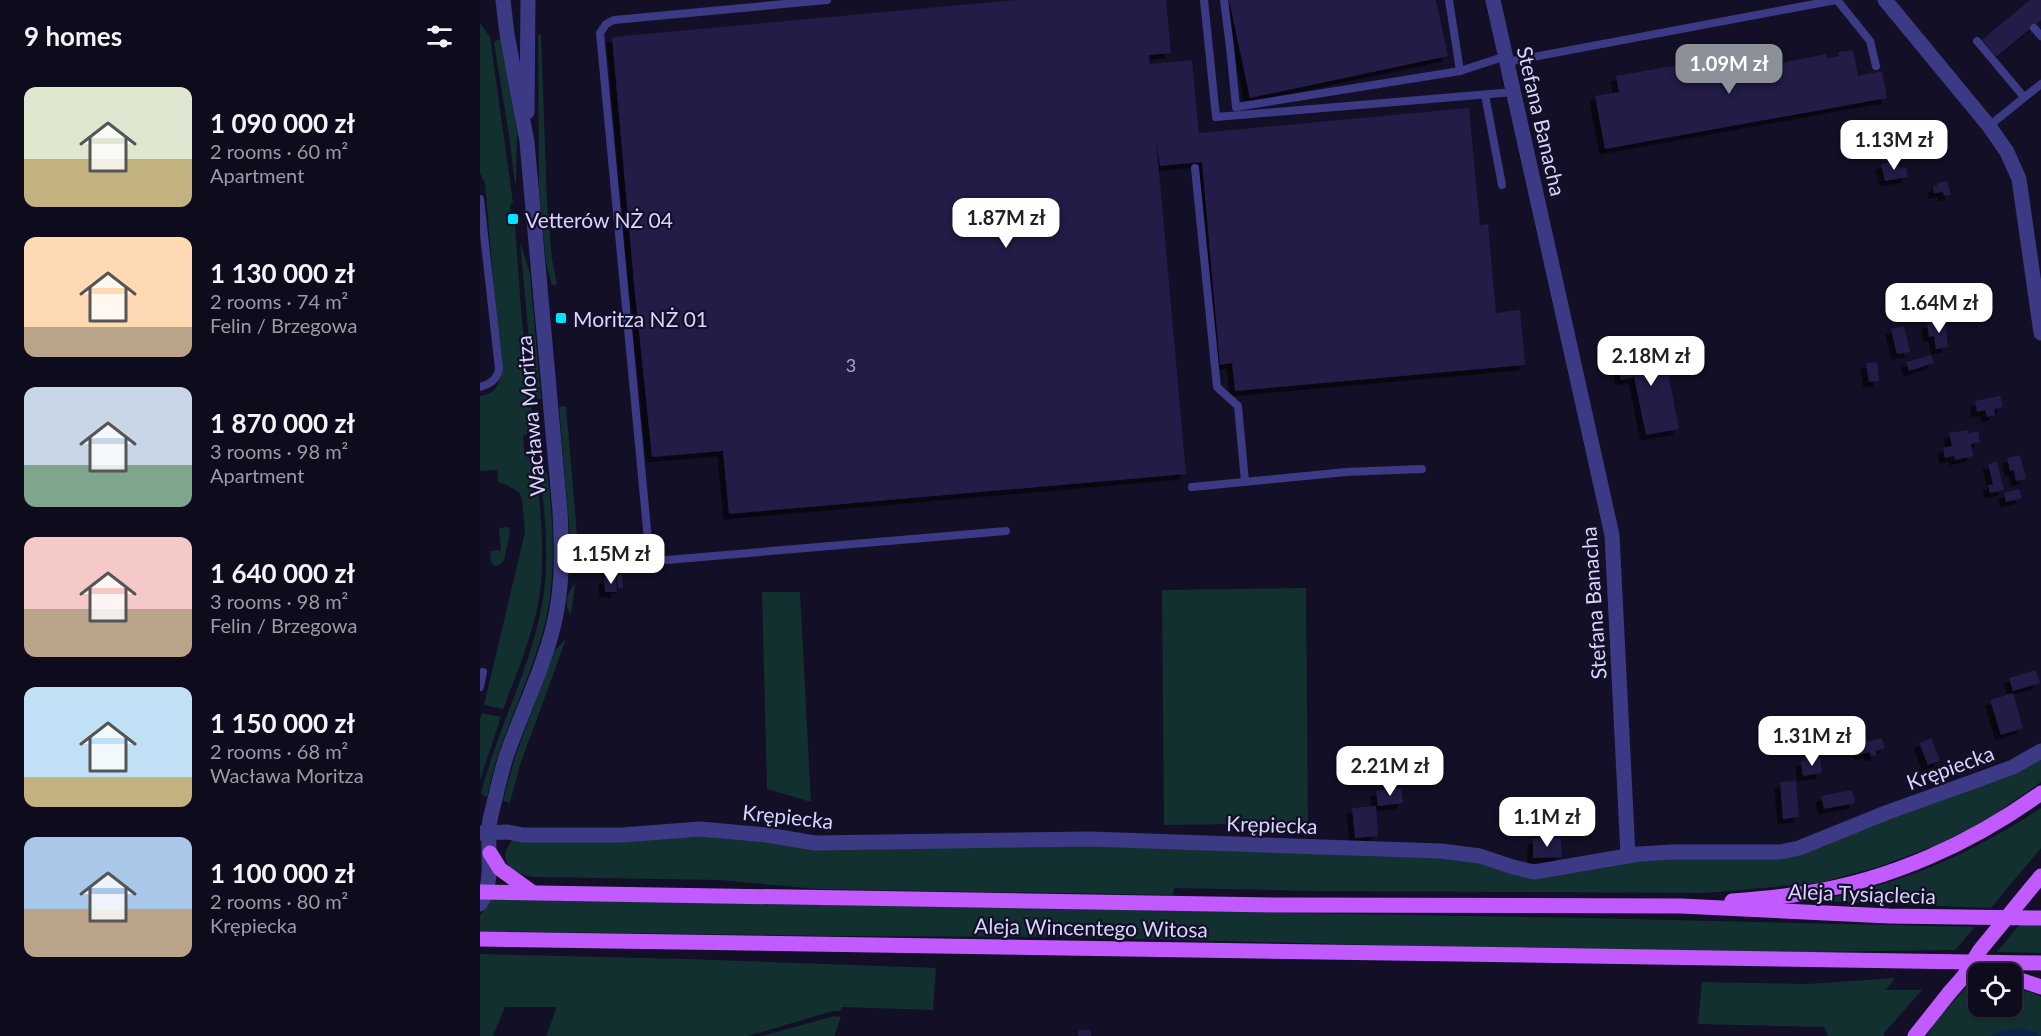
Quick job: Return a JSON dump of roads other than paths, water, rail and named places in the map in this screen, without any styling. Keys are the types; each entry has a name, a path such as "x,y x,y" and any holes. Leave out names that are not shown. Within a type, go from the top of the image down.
{"main road":[{"path":"1682,906 1804,894 1863,880 1924,859 1968,839 2041,793"},
{"path":"490,853 500,869 532,892"},
{"path":"1915,1036 1964,976 1980,950 2036,882"},
{"name":"Aleja Wincentego Witosa","path":"482,896 532,892 1284,905 1682,906"},
{"name":"Aleja Tysiąclecia","path":"1682,906 1889,916 2041,918"},
{"name":"Aleja Wincentego Witosa","path":"480,939 1930,962"},
{"path":"1930,962 2041,963"},
{"path":"1930,962 1968,969"},
{"path":"2022,980 2041,987"}],"street":[{"name":"Wacława Moritza","path":"482,896 490,853 484,833 491,816 506,758 541,666 554,624 561,569 560,511 527,142 503,0"},
{"name":"Wacława Moritza","path":"527,142 528,0"},
{"name":"Stefana Banacha","path":"1493,0 1612,535 1628,855"},
{"path":"1885,0 1989,126 2007,152 2019,179 2041,333"},
{"name":"Krępiecka","path":"484,833 622,835 700,829 767,834 815,843 1090,838 1394,849 1441,851 1480,856 1534,872 1628,855 1672,852 1780,852 1798,848 1888,812 2013,767 2041,751"}],"lane":[{"path":"650,561 600,33 606,24 614,20 827,0"},
{"path":"1204,0 1216,117 1514,92"},
{"path":"1224,0 1236,107 1460,71 1506,59 1837,0 1870,41 1876,66"},
{"path":"1449,0 1460,71"},
{"path":"2034,28 2041,36"},
{"path":"1977,41 2024,97"},
{"path":"1989,126 2041,84"},
{"path":"1485,95 1502,185"},
{"path":"1195,168 1217,387 1238,406 1245,482"},
{"path":"480,199 499,369 491,383 480,387"},
{"path":"1192,487 1346,472 1422,469"},
{"path":"561,569 1006,531"},
{"path":"480,687 483,672"}],"water":[{"path":"2025,1029 2041,1036 1988,1036 2005,1030"}],"place":[{"name":"Vetterów NŻ 04","path":"513,219"},
{"name":"Moritza NŻ 01","path":"561,318"}]}
